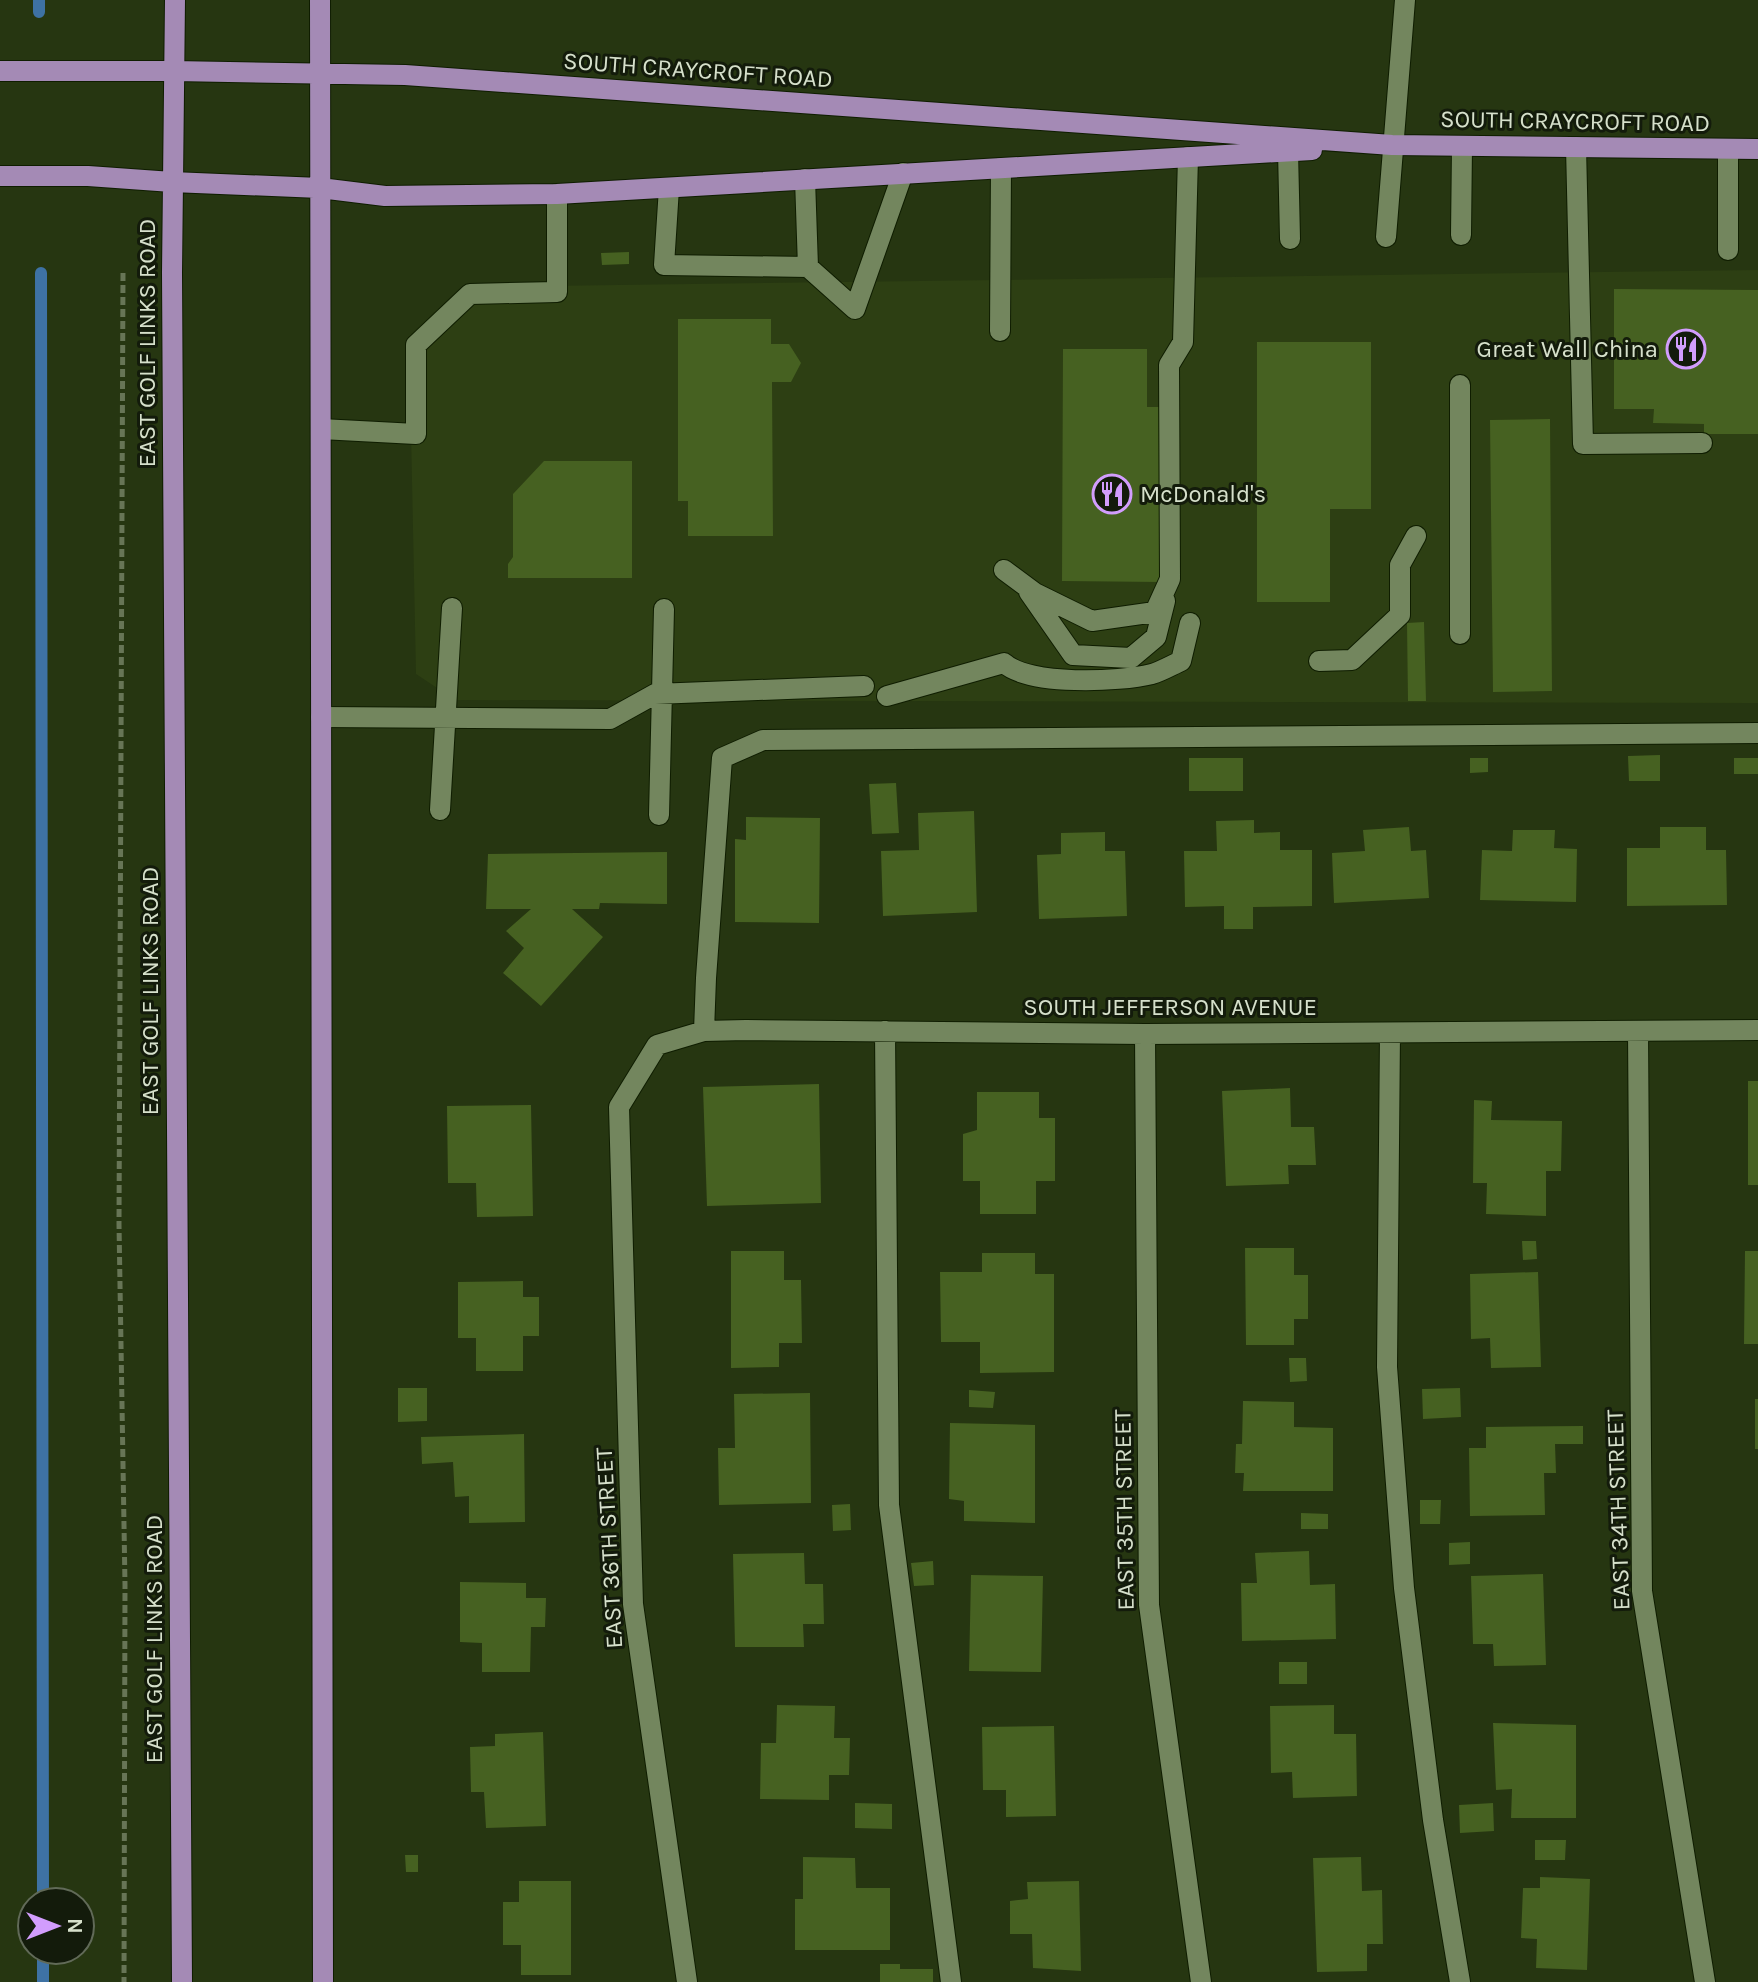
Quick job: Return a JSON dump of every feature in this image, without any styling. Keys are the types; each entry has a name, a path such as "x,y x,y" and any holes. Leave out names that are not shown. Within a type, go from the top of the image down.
{"main road":[{"name":"EAST GOLF LINKS ROAD","path":"175,0 172,182 182,1982"},
{"path":"320,0 323,1982"},
{"name":"SOUTH CRAYCROFT ROAD","path":"0,71 320,73 453,79 1392,145 1758,149"},
{"name":"SOUTH CRAYCROFT ROAD","path":"0,176 88,176 320,188 385,196 557,194 1392,145"}],"street":[{"path":"1386,237 1405,0"},
{"path":"1461,235 1462,146"},
{"path":"1576,147 1583,444 1702,443"},
{"path":"1728,149 1728,250"},
{"path":"1288,151 1290,239"},
{"path":"1024,585 1073,655 1131,658 1156,637 1170,579 1169,365 1183,342 1188,157"},
{"path":"1000,331 1001,168"},
{"path":"669,188 664,265 808,267 855,309 903,173"},
{"path":"805,179 808,267"},
{"path":"321,429 416,434 416,345 470,294 557,292 557,194"},
{"path":"1460,385 1460,634"},
{"path":"1319,661 1352,660 1400,615 1400,565 1416,536"},
{"path":"1004,570 1035,593 1092,621 1155,612 1170,579"},
{"path":"440,810 452,608"},
{"path":"659,815 664,609"},
{"path":"887,696 1004,663 1013,671 1034,677 1105,679 1153,674 1181,661 1190,623"},
{"path":"321,717 610,719 655,694 864,686"},
{"path":"704,1031 722,758 763,740 1758,733"},
{"name":"SOUTH JEFFERSON AVENUE","path":"619,1107 657,1045 704,1031 1145,1034 1758,1030"},
{"path":"885,1031 889,1505 951,1982"},
{"name":"EAST 34TH STREET","path":"1638,1031 1642,1591 1705,1982"},
{"path":"1390,1033 1387,1351 1404,1588 1433,1820 1460,1982"},
{"name":"EAST 35TH STREET","path":"1145,1034 1149,1605 1201,1982"},
{"name":"EAST 36TH STREET","path":"619,1107 633,1604 687,1982"}],"path":[{"path":"123,273 119,1224 125,1585 124,1982"}],"shaded area":[{"path":"1758,270 1758,703 455,700 416,674 409,336 462,287"}],"building":[{"path":"629,252 629,264 602,265 601,253"},
{"name":"Great Wall China","path":"1614,289 1758,290 1758,434 1704,434 1704,424 1653,423 1654,409 1614,409"},
{"path":"678,319 771,319 771,344 789,344 801,363 791,382 772,382 773,536 688,536 688,501 678,501"},
{"path":"1257,342 1371,342 1371,509 1330,509 1330,602 1257,602"},
{"name":"McDonald's","path":"1063,349 1147,349 1147,407 1161,407 1161,582 1062,581"},
{"path":"1550,419 1552,691 1493,692 1490,420"},
{"path":"544,461 632,461 632,578 508,578 508,564 513,557 513,494"},
{"path":"1424,622 1426,701 1408,701 1407,623"},
{"path":"1660,755 1660,781 1629,781 1628,756"},
{"path":"1189,758 1243,758 1243,791 1189,791"},
{"path":"1470,758 1488,758 1488,772 1470,773"},
{"path":"1734,758 1758,758 1758,774 1734,774"},
{"path":"896,783 899,833 872,834 869,784"},
{"path":"974,811 977,912 883,916 881,851 919,850 918,813"},
{"path":"746,817 820,818 819,923 735,922 735,839 746,840"},
{"path":"1254,820 1254,833 1280,832 1280,850 1312,850 1312,906 1253,907 1253,929 1224,929 1224,906 1185,907 1184,851 1217,851 1216,821"},
{"path":"1409,827 1411,851 1426,850 1429,898 1334,903 1332,853 1365,851 1363,830"},
{"path":"1660,827 1706,827 1706,850 1726,850 1727,905 1627,906 1627,848 1660,848"},
{"path":"1513,830 1555,830 1554,848 1577,849 1576,902 1480,900 1482,850 1512,851"},
{"path":"1105,832 1105,851 1125,851 1127,916 1039,919 1037,855 1061,854 1061,833"},
{"path":"667,852 667,904 600,903 599,909 572,909 603,937 541,1006 503,973 524,948 506,931 531,909 486,909 488,854"},
{"path":"1748,1081 1758,1081 1758,1185 1748,1185"},
{"path":"819,1084 821,1203 707,1206 703,1087"},
{"path":"1290,1088 1291,1127 1314,1127 1316,1165 1288,1165 1289,1184 1226,1186 1222,1091"},
{"path":"977,1092 1039,1092 1039,1118 1055,1118 1055,1181 1036,1181 1036,1214 980,1214 980,1181 963,1181 963,1134 977,1130"},
{"path":"1474,1100 1492,1101 1491,1120 1562,1121 1561,1171 1546,1171 1546,1216 1486,1214 1487,1183 1473,1183"},
{"path":"531,1105 533,1216 477,1217 476,1183 448,1183 447,1106"},
{"path":"1522,1241 1536,1241 1537,1259 1523,1260"},
{"path":"1245,1248 1294,1248 1294,1275 1308,1275 1308,1319 1294,1319 1294,1345 1246,1345"},
{"path":"731,1251 784,1251 784,1280 801,1280 802,1343 779,1343 779,1367 731,1368"},
{"path":"1745,1251 1758,1251 1758,1344 1744,1344"},
{"path":"982,1253 1035,1253 1035,1274 1054,1274 1054,1372 980,1373 980,1342 941,1342 940,1272 982,1272"},
{"path":"1538,1272 1541,1367 1491,1368 1490,1338 1471,1339 1470,1274"},
{"path":"523,1281 523,1297 539,1297 539,1336 523,1336 523,1371 476,1371 476,1338 458,1338 458,1282"},
{"path":"1289,1358 1306,1358 1307,1381 1290,1382"},
{"path":"398,1388 427,1388 427,1421 398,1422"},
{"path":"1460,1388 1461,1417 1423,1419 1422,1389"},
{"path":"969,1390 995,1392 993,1408 969,1407"},
{"path":"810,1393 811,1503 719,1505 718,1448 735,1448 734,1394"},
{"path":"1755,1399 1758,1399 1758,1449 1755,1449"},
{"path":"1243,1401 1294,1402 1294,1427 1333,1428 1333,1491 1243,1491 1244,1473 1235,1473 1236,1444 1242,1444"},
{"path":"950,1423 1035,1425 1035,1523 964,1521 964,1501 949,1499"},
{"path":"1583,1426 1583,1444 1555,1444 1556,1473 1544,1473 1545,1515 1470,1516 1469,1448 1486,1448 1486,1427"},
{"path":"524,1434 525,1522 469,1523 469,1496 455,1497 453,1462 422,1464 421,1437"},
{"path":"1420,1500 1441,1500 1440,1524 1420,1524"},
{"path":"850,1504 851,1530 833,1531 832,1505"},
{"path":"1301,1513 1328,1514 1328,1529 1301,1529"},
{"path":"1470,1542 1470,1564 1449,1565 1449,1543"},
{"path":"1309,1551 1310,1585 1335,1584 1336,1639 1242,1641 1241,1583 1257,1583 1255,1553"},
{"path":"804,1553 805,1584 823,1584 824,1624 803,1624 804,1647 735,1647 733,1554"},
{"path":"933,1561 934,1585 914,1586 911,1563"},
{"path":"1543,1574 1546,1665 1494,1666 1493,1644 1473,1644 1471,1576"},
{"path":"971,1575 1043,1576 1041,1672 969,1671"},
{"path":"460,1582 526,1583 526,1598 546,1598 545,1627 531,1627 530,1672 482,1672 482,1643 460,1642"},
{"path":"1279,1662 1307,1662 1307,1684 1279,1684"},
{"path":"777,1705 835,1706 834,1738 850,1738 849,1775 829,1775 829,1800 760,1799 761,1743 776,1743"},
{"path":"1334,1705 1334,1734 1356,1734 1357,1796 1293,1798 1292,1772 1271,1773 1270,1706"},
{"path":"1493,1723 1576,1725 1576,1818 1511,1818 1512,1789 1496,1790"},
{"path":"1054,1726 1056,1816 1006,1817 1006,1790 983,1790 982,1727"},
{"path":"543,1732 546,1826 486,1828 484,1792 471,1792 470,1747 495,1746 495,1734"},
{"path":"855,1803 892,1804 892,1829 855,1828"},
{"path":"1493,1803 1494,1831 1460,1833 1459,1805"},
{"path":"1535,1840 1566,1840 1565,1860 1535,1860"},
{"path":"405,1855 418,1855 418,1872 406,1872"},
{"path":"803,1857 855,1858 856,1888 890,1888 890,1950 795,1950 795,1899 803,1899"},
{"path":"1361,1857 1362,1891 1382,1890 1383,1944 1367,1944 1367,1971 1317,1972 1313,1858"},
{"path":"1540,1877 1590,1879 1587,1970 1536,1968 1537,1939 1521,1938 1523,1888 1540,1888"},
{"path":"519,1881 571,1881 571,1975 521,1975 521,1945 503,1945 503,1902 519,1902"},
{"path":"1079,1881 1081,1971 1033,1968 1032,1934 1010,1934 1010,1901 1028,1899 1027,1882"},
{"path":"880,1964 900,1964 900,1969 933,1969 933,1982 880,1982"}],"waterway":[{"path":"39,0 39,12"},
{"path":"41,273 43,1886"},
{"path":"43,1966 43,1982"}],"place":[{"name":"Great Wall China","path":"1686,349"},
{"name":"McDonald's","path":"1112,494"}]}
